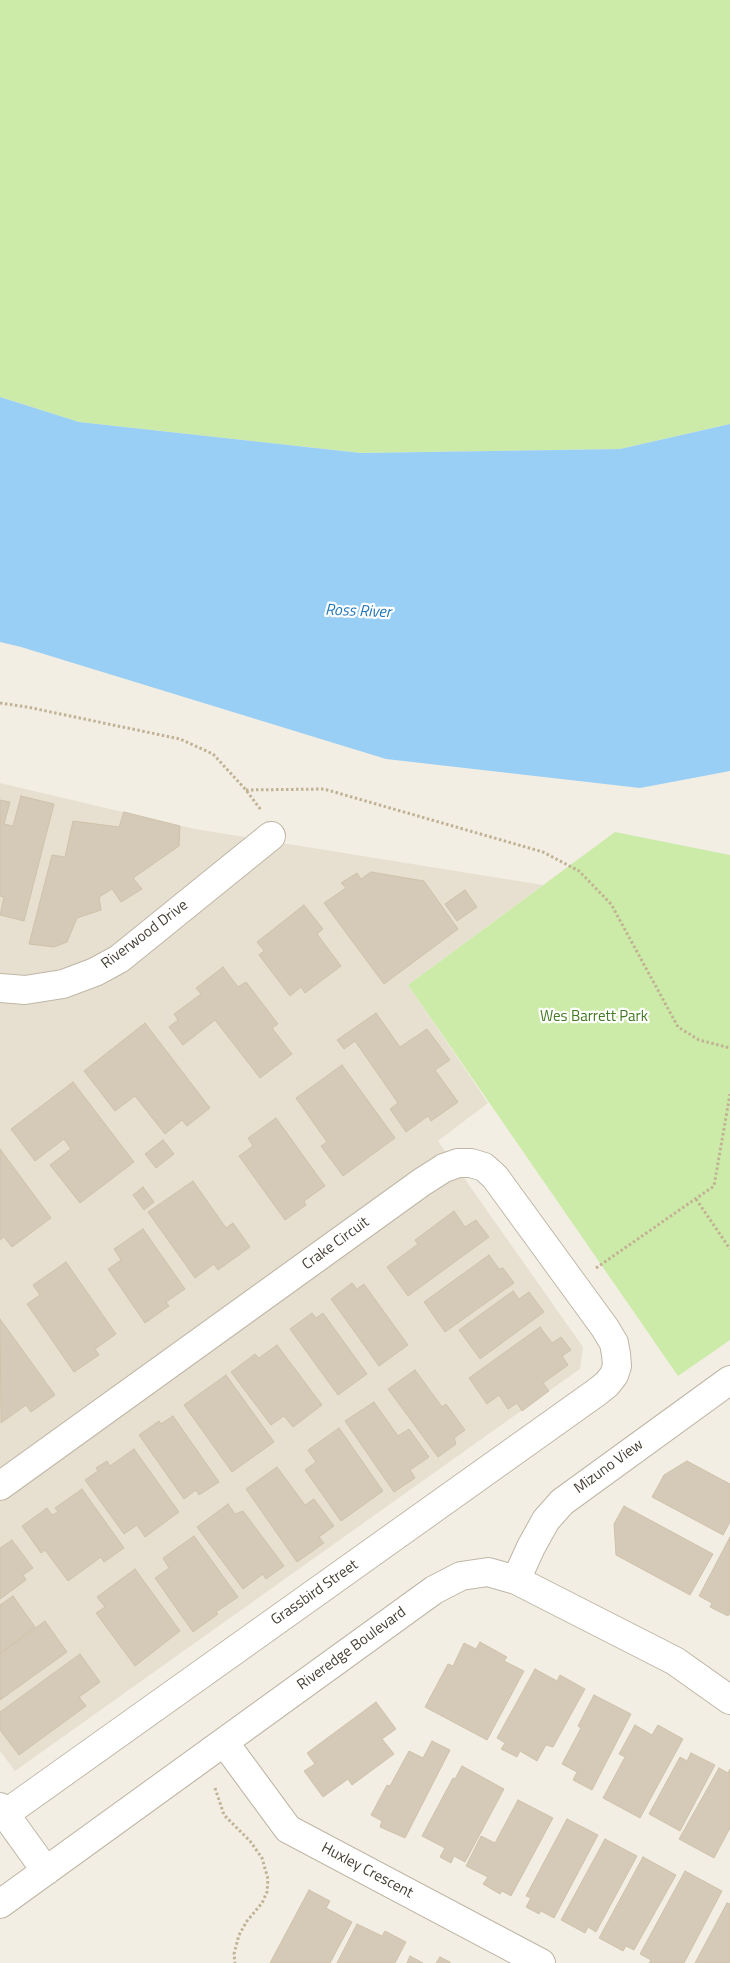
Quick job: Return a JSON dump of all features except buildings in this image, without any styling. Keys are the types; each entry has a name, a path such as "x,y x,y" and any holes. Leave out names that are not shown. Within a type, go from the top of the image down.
{"street":[{"name":"Riverwood Drive","path":"0,988 25,990 63,984 95,972 119,959 272,836"},
{"name":"Crake Circuit","path":"0,1486 422,1182 444,1168 458,1163 470,1163 484,1167 495,1177 605,1328 614,1343 617,1366"},
{"name":"Grassbird Street","path":"3,1810 597,1392 607,1384 617,1366"},
{"name":"Mizuno View","path":"516,1580 546,1520 562,1502 730,1380"},
{"name":"Riveredge Boulevard","path":"0,1904 434,1590 461,1576 488,1572 516,1580 675,1660 730,1700"},
{"name":"Huxley Crescent","path":"224,1742 288,1829 541,1963"},
{"path":"3,1810 46,1871"}],"path":[{"path":"0,702 180,739 213,754 246,790 261,810 272,836"},
{"path":"246,790 324,789 543,852 579,871 611,904 678,1027 699,1040 730,1048"},
{"path":"591,1272 714,1186 730,1094"},
{"path":"696,1199 730,1249"},
{"path":"215,1788 224,1814 250,1841 262,1858 268,1879 268,1892 239,1935 234,1954 235,1963"}],"shaded area":[{"path":"0,783 195,829 543,885 408,985 488,1103 438,1141 583,1347 580,1369 15,1771 0,1751"}],"green space":[{"path":"0,0 730,0 730,424 620,449 361,453 79,422 0,397"},
{"name":"Wes Barrett Park","path":"615,832 730,855 730,1340 678,1376 408,985"}],"water":[{"name":"Ross River","path":"0,397 79,422 361,453 620,449 730,424 730,771 640,788 386,759 0,642"}]}
